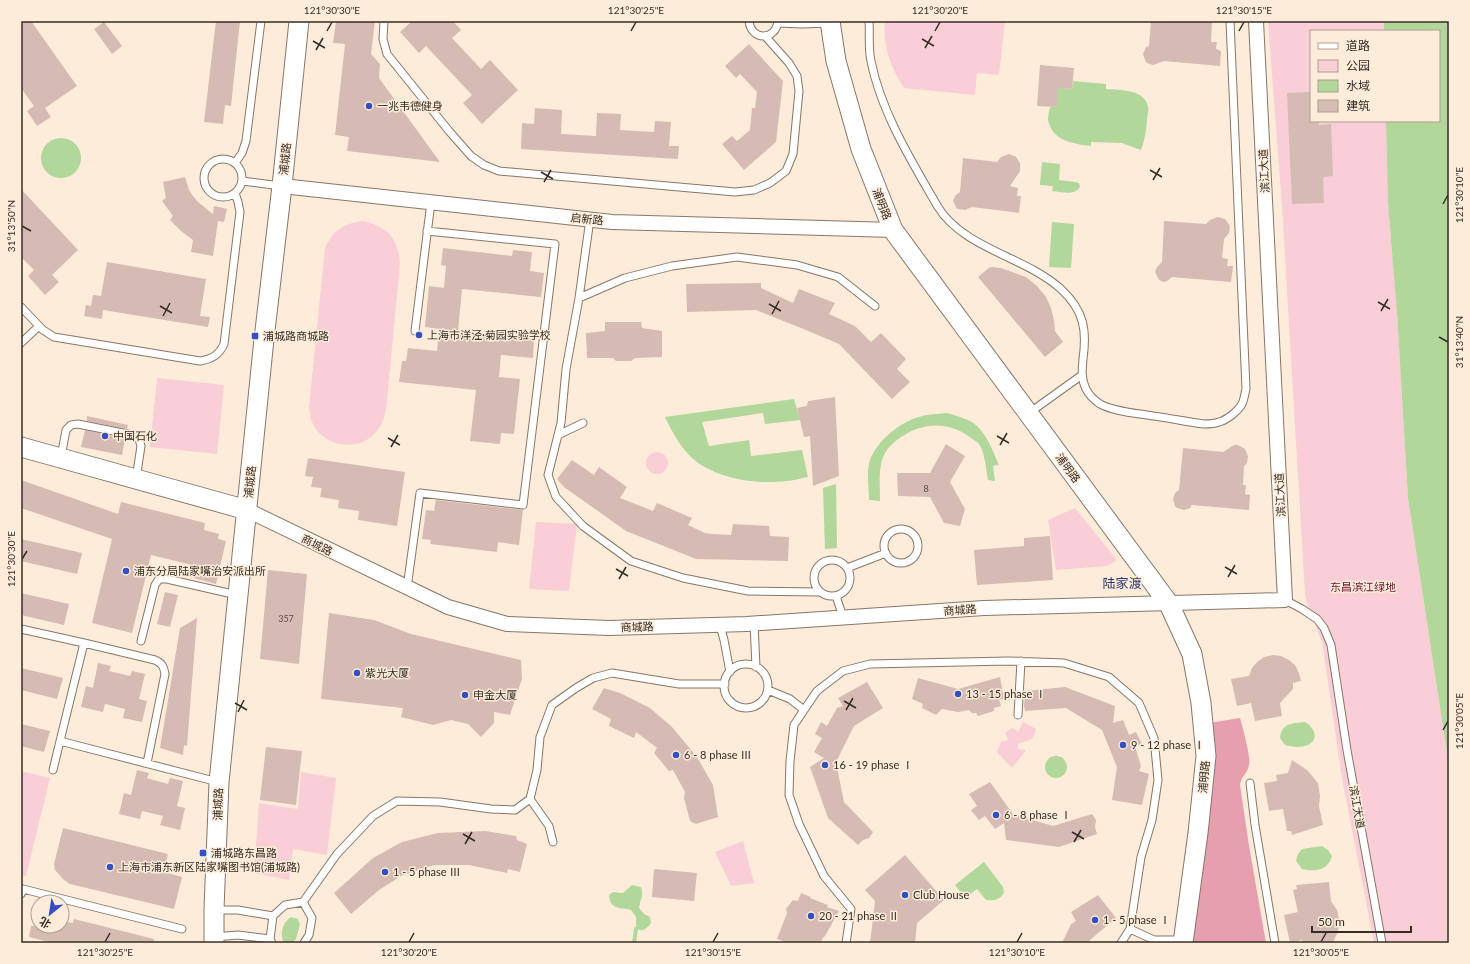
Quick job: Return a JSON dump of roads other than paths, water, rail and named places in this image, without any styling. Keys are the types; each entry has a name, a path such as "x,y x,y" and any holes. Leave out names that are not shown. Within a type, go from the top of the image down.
{"street":[{"name":"浦城路","path":"214,940 218,782 299,21"},
{"name":"滨江大道","path":"1256,21 1285,600"},
{"name":"浦明路","path":"830,22 836,61 861,149 892,230 1169,604 1192,654 1201,703 1206,756 1198,833 1183,941"},
{"name":"启新路","path":"282,186 620,222 892,230"},
{"name":"商城路","path":"21,447 247,510 448,607 507,624 609,628 720,625 984,608 1285,600"}],"lane":[{"path":"235,163 242,153 246,141 260,21"},
{"path":"384,21 383,39 387,54 449,131 471,156 484,165 499,172 736,192 754,190 770,184 786,171 794,154 799,91 797,76 789,63 765,36"},
{"path":"749,21 753,31 760,36 765,36 774,31 778,22 802,24 830,22"},
{"path":"869,21 870,59 878,89 890,119 938,207 944,217 953,226 981,243 1038,272 1053,282 1068,296 1079,311 1083,321 1085,331 1082,375 1085,388 1091,397 1100,404 1122,410 1206,424 1220,422 1232,415 1242,404 1246,389 1230,21"},
{"path":"223,159 235,163 239,168 242,181 235,193 230,196 223,197 216,196 207,189 203,178 207,166 217,160 223,159"},
{"path":"242,181 282,186"},
{"path":"21,307 39,326 54,336 178,358 200,361 209,360 221,351 224,344 240,212 235,193"},
{"path":"415,331 431,202"},
{"path":"590,219 580,298 566,369 561,423 548,475 556,497 584,526 631,561 683,578 748,591 820,592"},
{"path":"408,588 420,493 523,505 554,244 427,232"},
{"path":"580,298 626,278 640,274 672,266 736,257 797,265 838,277 875,306"},
{"path":"21,343 39,326"},
{"path":"1028,414 1082,375"},
{"path":"558,435 583,423"},
{"path":"61,458 66,430 71,425 78,424 134,435 139,440 141,446 136,479"},
{"path":"902,528 913,532 919,548 914,558 910,561 899,563 893,561 886,553 884,542 890,532 902,528"},
{"path":"847,568 886,553"},
{"path":"837,561 847,568 849,574 848,586 841,594 836,596 825,595 816,588 814,582 816,570 820,565 825,562 837,561"},
{"path":"141,641 155,585 159,579 167,578 237,595"},
{"path":"836,596 843,618"},
{"name":"滨江大道","path":"1285,600 1317,619 1324,628 1331,645 1350,764 1382,943"},
{"path":"754,623 756,667"},
{"path":"720,625 730,672"},
{"path":"21,629 160,662 164,668 165,674 146,763"},
{"path":"53,770 84,643"},
{"path":"846,943 851,909 824,876 799,824 790,795 790,761 794,725 817,691 843,671 870,664 942,661 1021,661 1064,663 1109,677 1139,703 1154,738 1158,780 1152,820 1141,857 1130,929 1122,943"},
{"path":"1018,715 1021,661"},
{"path":"750,665 756,667 762,671 768,683 768,690 765,697 761,703 747,708 733,704 725,692 726,678 736,667 750,665"},
{"path":"214,940 238,935 271,941 272,916 285,904 303,902 337,854 374,816 397,801 440,802 492,809 515,810 530,799 537,770 540,737 552,706 576,688 593,678 612,673 679,684 725,684"},
{"path":"768,690 790,699 804,710"},
{"path":"60,741 218,782"},
{"path":"1250,783 1255,825 1275,943"},
{"path":"530,799 549,826 553,842"},
{"path":"22,891 182,929"},
{"path":"303,902 312,918 309,935 304,943"},
{"path":"214,909 238,910 272,916"},
{"path":"1130,929 1154,940 1183,941"}],"water":[{"path":"1384,21 1449,21 1449,766 1408,498 1397,313 1388,203 1386,122 1440,122 1440,30 1384,30"},
{"path":"1073,81 1106,84 1106,89 1125,90 1137,94 1146,101 1148,110 1145,135 1141,150 1122,143 1091,142 1091,146 1078,144 1065,140 1054,133 1050,127 1048,117 1050,107 1057,107 1057,96 1051,87 1072,89"},
{"path":"61,138 69,140 75,144 79,150 81,158 79,166 75,172 69,176 61,178 53,176 47,172 43,166 41,158 43,150 47,144 53,140"},
{"path":"1042,162 1060,164 1059,180 1079,183 1080,187 1078,190 1068,193 1052,191 1053,186 1040,185"},
{"path":"1052,222 1074,224 1071,268 1049,267"},
{"path":"794,399 800,420 765,424 763,413 702,422 709,446 749,440 751,456 802,450 808,477 791,481 747,481 708,469 697,462 684,450 675,437 665,417"},
{"path":"947,413 968,420 979,428 991,446 999,465 993,466 995,481 988,480 983,452 977,442 959,430 950,427 925,427 909,432 887,450 881,466 880,501 869,500 868,475 870,460 873,453 884,439 904,423 926,415"},
{"path":"836,484 837,548 825,549 823,488"},
{"path":"1305,722 1313,730 1315,736 1314,740 1305,746 1294,747 1285,745 1280,738 1285,726"},
{"path":"1052,756 1060,756 1067,763 1067,771 1060,778 1052,778 1045,771 1045,763"},
{"path":"1322,846 1328,850 1332,856 1327,865 1316,870 1302,869 1296,861 1298,854 1302,849"},
{"path":"984,862 1003,887 1004,893 996,900 986,900 977,889 965,898 955,885"},
{"path":"632,885 641,887 642,895 639,908 644,914 650,917 651,923 643,930 636,929 636,917 631,910 613,906 610,900 609,895 613,892 623,893"},
{"path":"291,917 298,919 300,924 296,939 293,943 286,943 282,938 282,931 284,924"}],"waterway":[{"path":"634,943 636,929"}],"place":[{"name":"一兆韦德健身","path":"369,106"},
{"name":"上海市洋泾·菊园实验学校","path":"419,335"},
{"name":"浦城路商城路","path":"255,336"},
{"name":"中国石化","path":"105,436"},
{"name":"浦东分局陆家嘴治安派出所","path":"126,571"},
{"name":"紫光大厦","path":"357,673"},
{"name":"13 - 15 phase Ⅰ","path":"958,694"},
{"name":"申金大厦","path":"465,695"},
{"name":"9 - 12 phase Ⅰ","path":"1123,745"},
{"name":"6 - 8 phase Ⅲ","path":"676,755"},
{"name":"16 - 19 phase Ⅰ","path":"825,765"},
{"name":"6 - 8 phase Ⅰ","path":"996,815"},
{"name":"浦城路东昌路","path":"203,853"},
{"name":"上海市浦东新区陆家嘴图书馆(浦城路)","path":"110,867"},
{"name":"1 - 5 phase Ⅲ","path":"385,872"},
{"name":"Club House","path":"905,895"},
{"name":"20 - 21 phase Ⅱ","path":"811,916"},
{"name":"1 - 5 phase Ⅰ","path":"1095,920"}],"district":[{"name":"陆家渡","path":"1122,583"}],"park label":[{"name":"东昌滨江绿地","path":"1363,587"}]}
